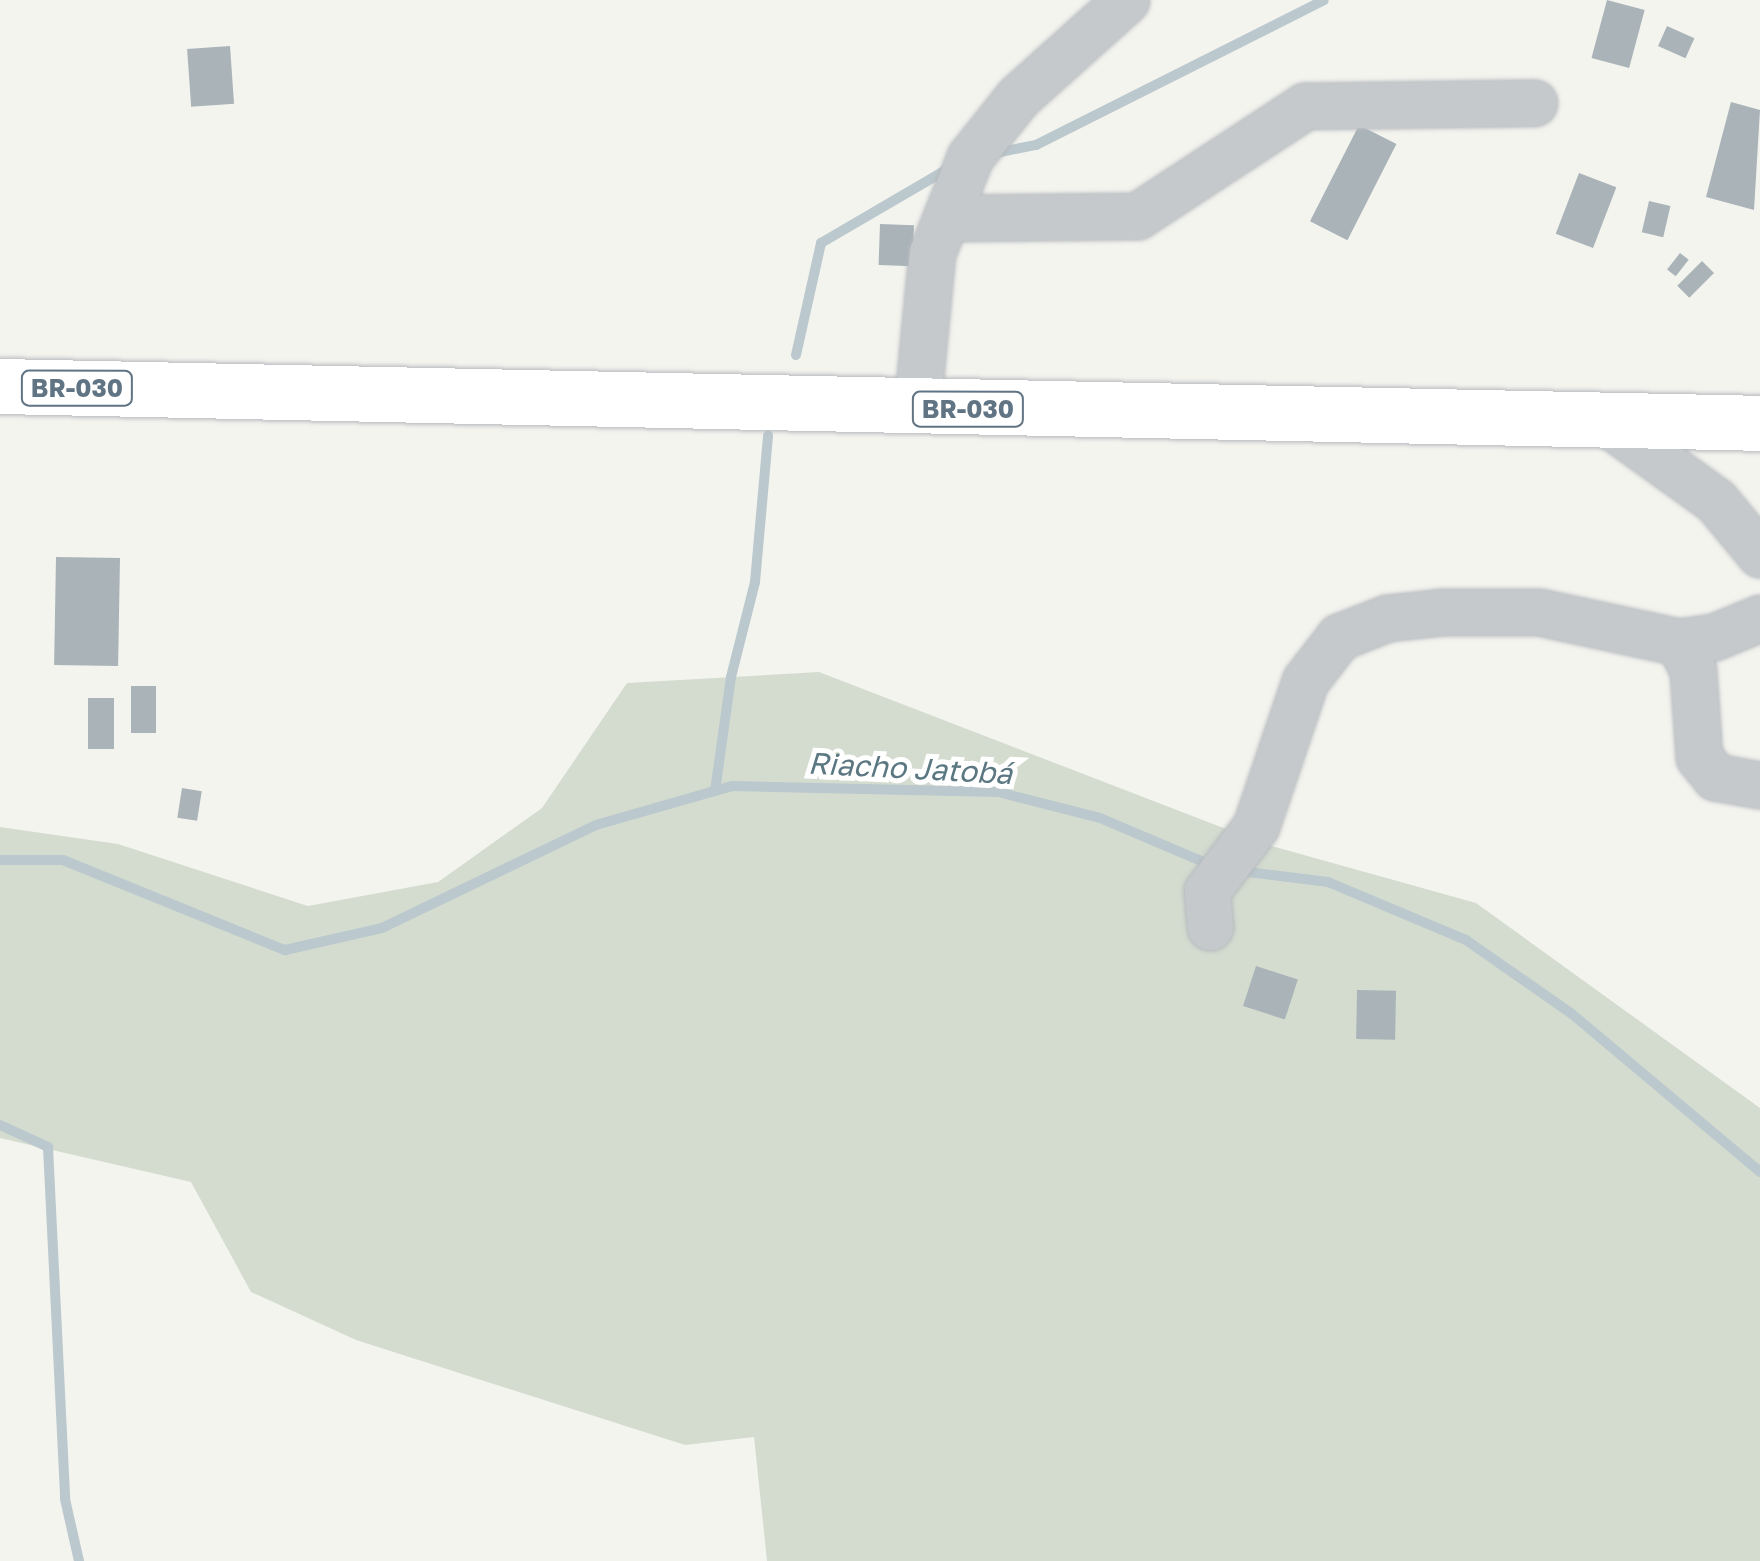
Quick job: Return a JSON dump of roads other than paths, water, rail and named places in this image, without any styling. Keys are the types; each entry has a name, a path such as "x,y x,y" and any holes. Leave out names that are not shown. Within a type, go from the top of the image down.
{"main road":[{"name":"BR-030","path":"0,386 1760,423"}],"street":[{"path":"918,408 932,254 970,157 1018,97 1126,0"},
{"path":"948,218 1136,216 1305,106 1534,103"},
{"path":"1602,419 1716,501 1760,554"},
{"path":"1210,926 1207,892 1256,826 1291,714 1306,681 1340,637 1387,618 1492,611 1594,620 1679,642 1714,637 1760,618"},
{"path":"1679,642 1693,671 1699,757 1715,778 1760,785"}],"waterway":[{"path":"990,154 1036,145 1324,0"},
{"path":"796,355 821,243 951,167"},
{"path":"715,791 731,677 755,582 768,436"},
{"name":"Riacho Jatobá","path":"0,860 63,860 285,950 382,928 596,825 732,786 998,792 1100,818 1213,866"},
{"name":"Riacho Jatobá","path":"1239,871 1328,882 1466,940 1572,1014 1760,1172"},
{"path":"0,1125 48,1147 65,1499 79,1561"}]}
